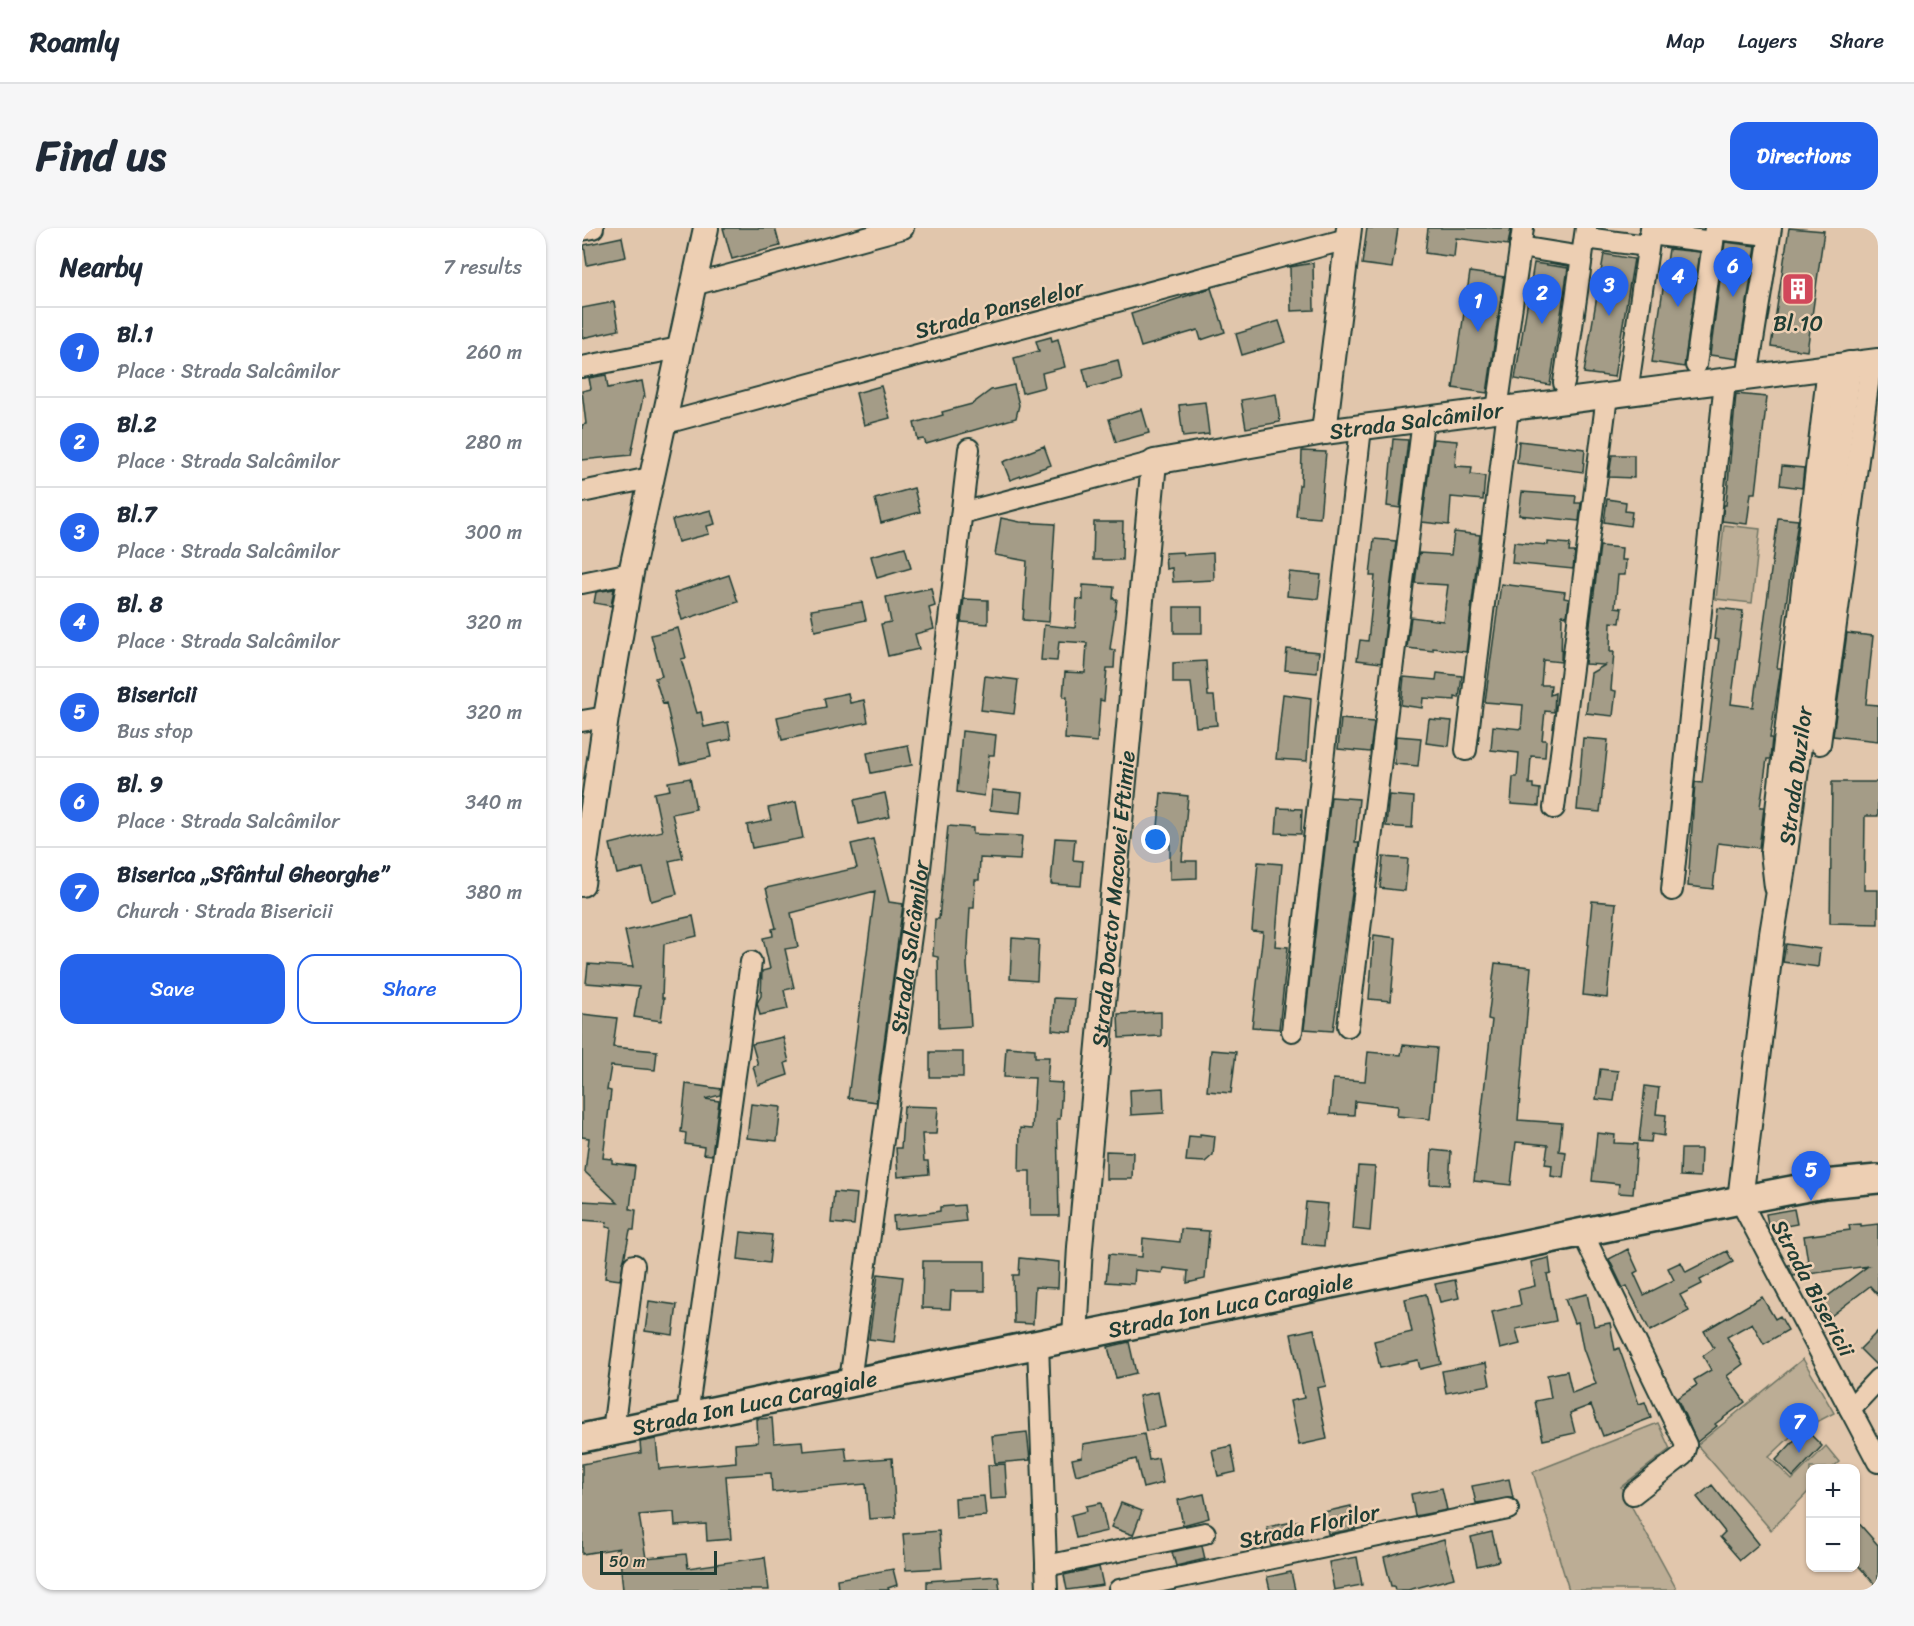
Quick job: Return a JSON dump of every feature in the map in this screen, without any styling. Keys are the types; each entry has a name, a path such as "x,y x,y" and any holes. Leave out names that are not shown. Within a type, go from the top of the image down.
{"main road":[{"name":"Strada Ion Luca Caragiale","path":"582,1438 1582,1232 1741,1193 1878,1179"}],"street":[{"path":"582,230 593,228"},
{"path":"582,884 586,831 631,573 705,228"},
{"path":"693,285 903,228"},
{"path":"1466,750 1522,238 1584,241 1650,236 1770,232 1736,379 1672,890"},
{"path":"1695,365 1714,233"},
{"path":"1324,432 1348,234"},
{"name":"Strada Panselelor","path":"662,424 1348,234"},
{"path":"1554,808 1617,395 1650,236"},
{"path":"1564,383 1584,241"},
{"path":"582,367 679,348"},
{"path":"1820,744 1857,363"},
{"name":"Strada Salcâmilor","path":"962,513 1154,462 1324,432 1857,363"},
{"name":"Strada Duzilor","path":"1741,1193 1777,902 1857,363"},
{"path":"1348,1026 1423,420"},
{"path":"1292,1031 1361,428"},
{"name":"Strada Salcâmilor","path":"850,1381 919,877 969,449"},
{"name":"Strada Doctor Macovei Eftimie","path":"1075,1337 1081,1235 1154,462"},
{"path":"582,492 650,478"},
{"path":"582,583 631,573"},
{"path":"582,721 606,717"},
{"path":"687,1415 751,962"},
{"name":"Strada Bisericii","path":"1741,1193 1878,1462"},
{"path":"1582,1232 1686,1445 1683,1455 1633,1494"},
{"path":"613,1431 634,1265"},
{"path":"1038,1344 1047,1590"},
{"path":"1850,1409 1878,1378"},
{"name":"Strada Florilor","path":"1119,1590 1508,1509"},
{"path":"1046,1566 1205,1533"}],"shaded area":[{"path":"1724,525 1760,529 1752,603 1716,599"},
{"path":"1803,1359 1834,1413 1813,1424 1806,1422 1769,1457 1792,1480 1806,1466 1806,1494 1771,1530 1697,1445"},
{"path":"1658,1423 1670,1449 1621,1487 1677,1590 1569,1590 1533,1472"},
{"path":"1826,1446 1839,1462 1837,1464 1808,1464"}],"building":[{"path":"723,228 775,228 780,246 732,259"},
{"path":"1367,228 1398,228 1392,268 1362,264"},
{"path":"1428,228 1511,228 1508,245 1456,238 1454,257 1425,253"},
{"name":"Bl.10","path":"1789,228 1824,231 1807,351 1771,346"},
{"path":"622,237 626,257 587,265 584,245"},
{"path":"1725,242 1756,246 1738,359 1710,355"},
{"path":"1669,249 1700,252 1684,367 1652,362"},
{"path":"1604,254 1634,259 1614,377 1584,373"},
{"path":"1313,263 1314,310 1291,311 1290,267"},
{"path":"1534,263 1568,268 1550,385 1515,379"},
{"path":"1470,272 1504,277 1487,393 1453,388"},
{"path":"1211,288 1225,332 1201,340 1198,330 1141,347 1131,314"},
{"path":"614,302 619,330 582,338 582,308"},
{"path":"1279,321 1286,342 1242,355 1236,334"},
{"path":"1051,337 1052,341 1058,339 1065,367 1042,373 1045,387 1022,393 1014,358 1039,351 1036,341"},
{"path":"1118,360 1122,379 1088,388 1083,369"},
{"path":"606,375 608,388 642,381 645,397 643,397 631,455 582,460 582,425 586,424 582,391 591,389 589,378"},
{"path":"1014,385 1019,405 1016,418 926,444 924,439 918,440 914,423 972,404 991,390"},
{"path":"881,386 890,418 864,425 856,393"},
{"path":"1276,394 1280,422 1246,428 1241,400"},
{"path":"1736,394 1767,397 1756,493 1751,493 1747,524 1722,521 1724,505 1726,505"},
{"path":"1205,402 1209,434 1183,437 1179,405"},
{"path":"1142,409 1149,433 1116,442 1109,419"},
{"path":"1393,439 1408,440 1400,508 1387,506"},
{"path":"1433,439 1457,441 1455,466 1472,467 1471,474 1485,476 1483,500 1451,497 1449,525 1422,522"},
{"path":"1519,441 1585,449 1583,472 1517,463"},
{"path":"1044,446 1051,465 1010,480 1003,462"},
{"path":"1302,451 1326,452 1320,518 1296,516 1299,485 1301,485"},
{"path":"1612,455 1634,455 1634,478 1609,477"},
{"path":"1782,466 1804,468 1802,488 1780,485"},
{"path":"914,488 920,512 881,523 875,499"},
{"path":"1522,492 1576,496 1575,503 1581,503 1579,521 1519,515"},
{"path":"1607,499 1626,502 1625,511 1632,512 1630,526 1604,522"},
{"path":"711,510 715,524 707,526 709,534 678,542 672,520"},
{"path":"1001,518 1020,522 1055,524 1049,622 1023,620 1027,561 995,555"},
{"path":"1778,518 1798,520 1777,668 1781,668 1770,738 1772,738 1770,759 1767,759 1760,807 1764,807 1759,848 1718,843 1713,889 1688,886 1695,782 1702,783 1719,640 1714,639 1718,608 1743,611 1731,704 1753,707"},
{"path":"1094,522 1123,522 1122,560 1093,560"},
{"path":"1454,532 1480,535 1466,652 1407,648 1411,617 1443,621 1448,585 1415,583 1419,553 1451,555"},
{"path":"1374,539 1396,541 1381,663 1357,660 1360,640 1368,641 1375,576 1370,576"},
{"path":"1514,542 1570,544 1569,552 1575,552 1573,569 1512,563"},
{"path":"1600,546 1622,548 1621,560 1626,560 1625,575 1618,575 1615,607 1622,608 1620,623 1611,622 1610,652 1614,652 1611,690 1616,691 1613,716 1586,713 1591,673 1605,665 1585,664"},
{"path":"905,547 911,568 877,578 871,556"},
{"path":"1183,552 1184,555 1213,553 1214,580 1173,582 1172,568 1166,569 1165,553"},
{"path":"1289,572 1321,575 1318,599 1287,596"},
{"path":"729,575 738,602 682,620 674,593"},
{"path":"1501,584 1565,592 1564,598 1569,599 1567,616 1562,615 1561,662 1543,660 1541,685 1551,685 1550,695 1555,693 1554,712 1545,711 1542,740 1546,740 1545,757 1531,756 1529,784 1533,784 1533,788 1540,789 1539,806 1511,804 1513,777 1517,777 1519,753 1491,750 1493,726 1521,729 1523,705 1485,702"},
{"path":"1083,585 1114,587 1113,599 1117,599 1110,649 1115,650 1114,668 1107,668 1104,701 1100,700 1097,742 1065,739 1067,697 1063,697 1065,672 1085,673 1087,643 1059,641 1057,661 1041,660 1044,625 1075,628 1077,599 1083,600"},
{"path":"931,588 935,606 929,608 934,629 915,634 919,649 888,656 881,624 891,622 886,597"},
{"path":"614,589 611,606 594,603 596,592"},
{"path":"964,599 988,600 988,624 961,622"},
{"path":"862,602 866,620 815,631 811,610"},
{"path":"1174,607 1202,607 1202,633 1174,633"},
{"path":"678,628 686,658 681,659 697,713 701,712 704,727 728,722 731,739 708,744 711,757 680,764 666,703 663,704 655,678 662,676 651,635"},
{"path":"1847,633 1873,636 1866,704 1878,705 1878,741 1833,736"},
{"path":"1287,649 1319,652 1317,673 1285,670"},
{"path":"1206,661 1208,696 1214,696 1217,725 1196,727 1191,683 1173,683 1173,663"},
{"path":"1437,673 1462,676 1459,698 1455,697 1455,700 1423,698 1422,708 1401,705 1404,677 1436,680"},
{"path":"985,676 1018,680 1014,714 981,710"},
{"path":"848,693 850,703 864,700 868,722 782,740 777,717 826,707 824,698"},
{"path":"1283,694 1311,698 1307,761 1276,759"},
{"path":"1341,719 1374,722 1370,752 1338,749"},
{"path":"1429,719 1452,721 1449,746 1426,743"},
{"path":"962,731 996,735 994,755 989,755 984,796 957,792"},
{"path":"1396,736 1421,738 1418,766 1395,764"},
{"path":"1583,738 1608,740 1600,812 1577,810"},
{"path":"908,745 912,765 871,773 867,753"},
{"path":"690,778 696,809 672,814 683,858 669,861 677,894 651,901 643,868 617,874 610,844 662,831 654,793 670,790 668,782"},
{"path":"1832,782 1878,782 1878,816 1865,816 1864,890 1878,890 1878,924 1830,923"},
{"path":"992,790 1022,793 1020,813 990,810"},
{"path":"885,793 890,817 859,824 854,800"},
{"path":"1161,793 1188,796 1182,861 1197,861 1197,878 1170,879 1170,840 1157,838"},
{"path":"1389,795 1414,797 1412,828 1386,826"},
{"path":"1331,797 1359,799 1355,843 1359,843 1333,1031 1304,1029"},
{"path":"796,802 803,838 752,848 747,825 771,820 768,808"},
{"path":"1278,808 1302,809 1301,834 1276,833"},
{"path":"948,826 973,828 973,834 1022,836 1020,860 980,858 979,880 975,880 974,908 970,908 967,965 971,1026 939,1028 938,957 933,956 935,919 939,919"},
{"path":"1055,838 1075,839 1073,860 1083,861 1081,886 1051,884"},
{"path":"873,839 889,902 903,904 876,1102 848,1098 875,891 791,913 798,947 785,949 794,988 784,990 788,1009 760,1015 757,1003 761,996 762,971 770,969 763,938 773,936 772,929 776,928 766,888 857,868 851,844"},
{"path":"1383,857 1408,859 1405,891 1380,888"},
{"path":"1258,862 1282,864 1275,946 1288,947 1279,1029 1252,1027 1263,932 1252,931"},
{"path":"1592,901 1616,903 1607,998 1583,995"},
{"path":"693,916 697,936 664,944 662,998 664,998 661,1021 634,1017 639,987 586,983 588,964 633,967 625,931"},
{"path":"1374,935 1396,938 1391,1001 1369,999"},
{"path":"1012,938 1039,940 1037,981 1010,979"},
{"path":"1786,944 1820,949 1818,967 1783,962"},
{"path":"1495,963 1531,967 1518,1120 1562,1123 1559,1151 1566,1152 1563,1178 1551,1176 1552,1165 1545,1164 1548,1145 1516,1142 1511,1185 1474,1181 1492,1020 1488,1019"},
{"path":"1054,998 1075,999 1072,1032 1052,1030"},
{"path":"1161,1012 1161,1036 1119,1038 1118,1014"},
{"path":"582,1014 617,1018 613,1047 657,1051 655,1070 611,1066 607,1090 611,1091 603,1158 612,1159 612,1163 635,1166 630,1209 636,1210 634,1230 630,1230 620,1280 605,1278 611,1228 606,1227 607,1222 582,1220 582,1201 618,1203 585,1172 589,1138 582,1137"},
{"path":"783,1037 789,1062 785,1063 788,1075 758,1085 753,1066 758,1065 752,1044"},
{"path":"1403,1045 1437,1048 1430,1119 1397,1116 1398,1106 1355,1101 1354,1115 1330,1114 1333,1079 1365,1081 1368,1052 1401,1055"},
{"path":"1006,1047 1035,1049 1035,1057 1049,1057 1047,1082 1062,1083 1060,1119 1057,1119 1059,1216 1030,1216 1030,1171 1019,1171 1020,1128 1032,1129 1035,1078 1004,1077"},
{"path":"1211,1050 1236,1052 1231,1093 1207,1091"},
{"path":"930,1052 963,1052 963,1077 930,1077"},
{"path":"1600,1069 1618,1071 1614,1101 1596,1099"},
{"path":"686,1084 721,1089 720,1095 705,1099 719,1101 712,1155 703,1154 704,1147 685,1144 686,1133 681,1132"},
{"path":"1645,1086 1659,1088 1656,1114 1666,1115 1664,1136 1652,1134 1651,1142 1639,1141"},
{"path":"1163,1088 1164,1113 1131,1115 1130,1090"},
{"path":"751,1104 781,1107 777,1141 747,1138"},
{"path":"904,1106 938,1107 936,1134 922,1134 924,1161 928,1161 929,1174 898,1177 896,1148 901,1148"},
{"path":"1597,1133 1615,1135 1614,1143 1637,1144 1633,1194 1618,1193 1619,1184 1592,1181"},
{"path":"1200,1134 1215,1136 1213,1155 1205,1162 1186,1161 1189,1136 1200,1137"},
{"path":"1681,1149 1701,1149 1700,1177 1680,1176"},
{"path":"1432,1150 1451,1152 1449,1185 1430,1184"},
{"path":"1106,1151 1133,1152 1132,1179 1106,1179"},
{"path":"1358,1166 1375,1167 1370,1231 1353,1229"},
{"path":"834,1192 857,1194 854,1225 831,1223"},
{"path":"1306,1202 1328,1204 1324,1246 1302,1244"},
{"path":"964,1205 966,1221 894,1229 893,1216 928,1213 940,1211 940,1207"},
{"path":"1794,1209 1797,1224 1769,1229 1766,1214"},
{"path":"1861,1224 1861,1226 1878,1224 1878,1295 1870,1286 1831,1316 1820,1302 1868,1266 1793,1276 1788,1265 1808,1262 1804,1236 1850,1230 1849,1225"},
{"path":"1181,1229 1209,1231 1205,1279 1187,1283 1188,1271 1163,1268 1162,1273 1135,1270 1134,1284 1106,1282 1109,1254 1142,1257 1143,1238 1180,1242"},
{"path":"741,1232 772,1235 769,1263 738,1259"},
{"path":"1628,1249 1638,1271 1634,1273 1644,1295 1674,1280 1668,1268 1681,1262 1686,1272 1727,1251 1733,1262 1700,1280 1702,1284 1680,1295 1689,1311 1650,1331 1627,1286 1623,1288 1609,1259"},
{"path":"1020,1258 1059,1262 1058,1288 1035,1287 1033,1324 1014,1323 1013,1275 1019,1275"},
{"path":"1549,1258 1551,1273 1547,1274 1556,1321 1516,1329 1520,1344 1500,1349 1492,1312 1521,1305 1518,1290 1535,1286 1531,1262"},
{"path":"923,1261 985,1261 985,1291 951,1291 950,1309 922,1308"},
{"path":"878,1274 903,1277 894,1342 869,1339"},
{"path":"1455,1280 1459,1298 1440,1302 1435,1284"},
{"path":"1426,1294 1441,1364 1420,1369 1418,1360 1380,1368 1374,1341 1412,1332 1405,1299"},
{"path":"1587,1294 1594,1326 1610,1323 1615,1350 1619,1348 1639,1404 1645,1402 1651,1418 1603,1436 1591,1405 1570,1413 1575,1433 1543,1440 1535,1401 1551,1398 1547,1375 1567,1371 1572,1393 1596,1384 1583,1348 1578,1322 1574,1323 1565,1299"},
{"path":"1762,1297 1775,1319 1780,1316 1788,1330 1764,1344 1752,1323 1727,1337 1743,1364 1727,1376 1745,1402 1715,1424 1717,1426 1697,1442 1677,1398 1697,1385 1694,1380 1711,1370 1703,1356 1714,1348 1704,1331"},
{"path":"649,1301 677,1305 673,1335 645,1331"},
{"path":"1314,1329 1326,1386 1317,1388 1327,1439 1299,1445 1290,1401 1304,1398 1291,1334"},
{"path":"1878,1331 1878,1367 1860,1349"},
{"path":"1129,1342 1136,1373 1116,1378 1108,1347"},
{"path":"1486,1363 1490,1385 1446,1393 1442,1371"},
{"path":"1158,1392 1165,1427 1146,1431 1139,1396"},
{"path":"772,1418 774,1443 802,1441 803,1451 845,1447 847,1461 892,1458 896,1517 869,1519 866,1484 772,1492 771,1473 726,1476 731,1539 707,1541 706,1524 675,1526 674,1512 639,1515 646,1558 686,1554 688,1568 765,1557 769,1590 623,1590 619,1548 582,1554 582,1464 641,1453 640,1442 656,1439 659,1469 736,1462 735,1444 758,1442 757,1419"},
{"path":"1805,1429 1822,1446 1793,1477 1776,1460"},
{"path":"1027,1432 1030,1460 995,1463 992,1436"},
{"path":"1144,1434 1149,1460 1158,1458 1163,1483 1143,1488 1136,1459 1076,1475 1072,1459 1082,1457 1083,1444"},
{"path":"1231,1446 1236,1472 1218,1476 1212,1450"},
{"path":"1005,1464 1007,1498 990,1499 988,1465"},
{"path":"1509,1479 1513,1498 1476,1503 1472,1486"},
{"path":"1712,1485 1759,1544 1740,1560 1720,1537 1725,1532 1697,1497"},
{"path":"1442,1488 1447,1510 1415,1516 1411,1494"},
{"path":"1204,1494 1209,1518 1183,1525 1178,1500"},
{"path":"984,1496 986,1516 956,1518 955,1498"},
{"path":"1101,1503 1107,1531 1076,1538 1071,1515 1087,1511 1086,1506"},
{"path":"1121,1503 1142,1511 1133,1535 1111,1527"},
{"path":"1351,1506 1355,1529 1328,1534 1324,1512"},
{"path":"1298,1521 1302,1540 1272,1546 1267,1527"},
{"path":"1860,1525 1878,1545 1878,1588 1860,1568"},
{"path":"939,1531 942,1568 906,1570 903,1534"},
{"path":"1492,1532 1499,1561 1477,1566 1471,1537"},
{"path":"1444,1540 1454,1578 1408,1590 1395,1590 1394,1586 1391,1586 1384,1557"},
{"path":"1202,1546 1205,1559 1176,1566 1172,1552"},
{"path":"1357,1557 1362,1585 1334,1590 1329,1562"},
{"path":"1099,1567 1103,1585 1067,1590 1064,1575"},
{"path":"893,1569 897,1585 888,1588 889,1590 838,1590 837,1579"},
{"path":"1291,1572 1295,1590 1270,1590 1267,1577"},
{"path":"998,1576 1000,1590 927,1590 927,1581"}],"place":[{"name":"Bl.10","path":"1798,289"},
{"name":"Bl. 9","path":"1733,297"},
{"name":"Bl. 8","path":"1678,307"},
{"name":"Bl.7","path":"1609,316"},
{"name":"Bl.2","path":"1542,324"},
{"name":"Bl.1","path":"1478,332"},
{"name":"Bisericii","path":"1811,1201"},
{"name":"Biserica „Sfântul Gheorghe”","path":"1799,1453"}]}
